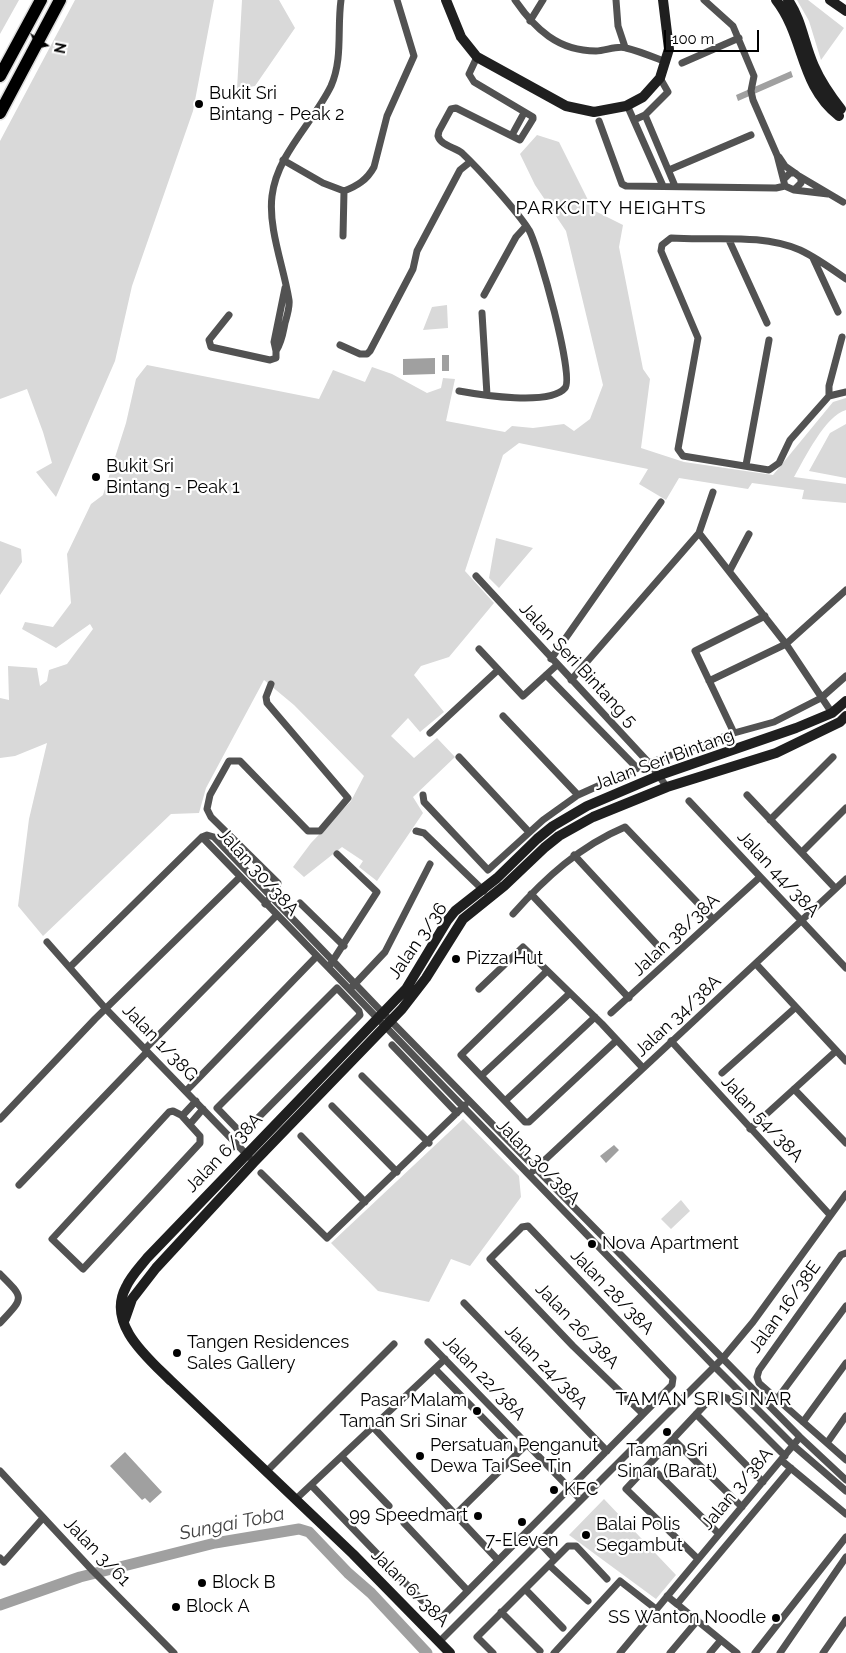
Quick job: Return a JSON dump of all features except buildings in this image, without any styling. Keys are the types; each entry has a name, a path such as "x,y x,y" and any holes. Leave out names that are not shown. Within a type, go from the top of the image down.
{"highway":[{"path":"0,76 41,0"},
{"path":"0,112 60,0"}],"street":[{"path":"229,315 210,340 211,348 270,360 276,358 276,351 282,342 289,301 271,208 275,180 283,160 317,113 332,84 338,57 341,0"},
{"path":"283,160 324,183 344,191 363,181 374,167 386,116 412,63 414,50 397,0"},
{"path":"446,0 461,37 477,57 571,108 603,112 627,105 643,97 660,78 666,62 669,44 663,0"},
{"path":"515,0 530,21 553,40 566,47 584,51 625,47 666,62"},
{"path":"530,21 544,0"},
{"path":"616,0 618,26 625,47"},
{"path":"704,0 733,26 754,76 751,91 753,100 777,155 785,182 794,190 818,191 833,196"},
{"path":"776,0 791,25 805,68 818,94 830,109 843,113"},
{"path":"788,0 800,24 814,66 827,92 843,113"},
{"path":"830,0 846,11"},
{"path":"682,63 738,38"},
{"path":"459,390 487,395 551,396 567,384 565,350 533,239 526,226 462,153 440,140 439,131 451,109 459,109 522,140 533,118 474,82 470,74 477,57"},
{"path":"634,120 645,115 668,92 660,78"},
{"path":"627,105 663,186"},
{"path":"512,135 524,112"},
{"path":"645,115 676,186"},
{"path":"599,120 622,184 630,186 776,188 785,182 790,173 797,174"},
{"path":"518,123 528,128"},
{"path":"641,137 652,132"},
{"path":"669,170 751,135"},
{"path":"777,155 785,166 845,203"},
{"path":"340,345 360,354 367,354 370,351 413,269 417,251 460,170 470,162"},
{"path":"794,190 801,183 797,174"},
{"path":"343,236 344,191"},
{"path":"484,295 516,236 526,226"},
{"path":"846,279 814,258 774,242 752,239 671,238 662,245 661,251 698,338 678,449 679,453 692,458 770,470 779,463 790,440 829,396 846,392"},
{"path":"729,240 767,323"},
{"path":"814,258 838,312"},
{"path":"482,313 487,395"},
{"path":"829,396 829,386 842,337"},
{"path":"746,465 769,340"},
{"path":"571,680 699,533 713,492"},
{"path":"551,659 661,502"},
{"path":"699,533 730,570 786,644 832,713 844,722"},
{"path":"730,570 749,534"},
{"name":"Jalan Seri Bintang 5","path":"476,576 660,775 666,787"},
{"path":"709,681 786,644 846,590"},
{"path":"734,732 694,651 765,616"},
{"path":"479,649 524,696 557,665"},
{"path":"430,732 498,670"},
{"path":"546,675 636,768"},
{"path":"423,795 424,802 488,870 543,820 578,795 649,763 734,732 774,722 821,698 846,676"},
{"path":"265,904 279,886 278,883 211,817 207,809 210,794 229,761 240,761 308,831 320,831 348,798 267,703 266,696 271,684"},
{"name":"Jalan Seri Bintang","path":"486,894 553,826 587,806 660,775 765,740 832,713 846,701"},
{"path":"503,716 578,795"},
{"name":"Jalan Seri Bintang","path":"486,894 560,836 593,817 666,787 776,753 844,722"},
{"path":"459,757 529,832"},
{"path":"770,820 833,757"},
{"path":"747,795 835,888"},
{"name":"Jalan 44/38A","path":"689,801 846,968"},
{"path":"802,852 846,808"},
{"path":"513,914 531,894 574,855 601,837 625,827 713,919"},
{"path":"416,831 424,833 486,894"},
{"name":"Jalan 30/38A","path":"379,1015 355,984 214,837 207,835 202,837 327,967 340,985 349,990 379,1015 443,1074 800,1437 846,1480"},
{"path":"70,967 202,837"},
{"path":"327,967 333,962 344,946 377,892 337,854"},
{"path":"574,855 660,948"},
{"path":"349,990 385,952 430,864"},
{"path":"0,1120 106,1009 240,877"},
{"name":"Jalan 38/38A","path":"611,1013 760,877"},
{"name":"Jalan 34/38A","path":"530,1175 846,879"},
{"name":"Jalan 3/36","path":"379,1015 406,989 447,921 455,912 486,894"},
{"name":"Jalan 3/36","path":"387,1023 426,978 463,918 486,894"},
{"path":"531,894 629,998"},
{"path":"300,903 344,946"},
{"path":"19,1185 277,915"},
{"name":"Jalan 1/38G","path":"47,942 106,1009 254,1162"},
{"path":"478,989 523,946 595,1017 643,1068"},
{"path":"186,1091 316,957"},
{"path":"756,964 846,1061"},
{"path":"547,971 461,1055 525,1122 529,1122 617,1040"},
{"path":"340,985 360,1015 242,1134 217,1108 340,985"},
{"path":"482,1076 570,993"},
{"path":"722,1072 796,1007"},
{"name":"Jalan 6/38A","path":"379,1015 146,1258 126,1287 121,1308 128,1333 142,1352 171,1382 267,1471 450,1653"},
{"path":"505,1101 595,1017"},
{"name":"Jalan 30/38A","path":"387,1023 437,1080 715,1366 794,1446 846,1491"},
{"name":"Jalan 6/38A","path":"124,1322 126,1310 140,1286 254,1162 387,1023"},
{"name":"Jalan 54/38A","path":"671,1041 830,1216"},
{"path":"392,1045 457,1113"},
{"path":"750,1128 836,1051"},
{"path":"437,1080 443,1074"},
{"path":"362,1076 428,1143"},
{"path":"794,1089 846,1143"},
{"path":"182,1116 196,1101"},
{"path":"261,1173 327,1238 428,1143 469,1101"},
{"path":"332,1106 397,1172"},
{"path":"190,1124 203,1109"},
{"path":"173,1111 182,1116 200,1136 200,1143 84,1269 52,1239 168,1112 173,1111"},
{"path":"301,1136 365,1202"},
{"path":"440,1641 723,1358 753,1322 846,1194"},
{"name":"Jalan 28/38A","path":"490,1258 522,1227 528,1226 673,1378 672,1385 643,1414"},
{"name":"Jalan 16/38E","path":"778,1399 759,1383 757,1377 759,1370 843,1254"},
{"name":"Jalan 26/38A","path":"490,1258 573,1346 643,1414"},
{"path":"0,1274 18,1292 20,1298 0,1324"},
{"path":"133,1276 131,1285 134,1287 140,1286"},
{"name":"Jalan 24/38A","path":"464,1303 607,1451"},
{"path":"846,1306 778,1399 846,1460"},
{"name":"Jalan 22/38A","path":"428,1342 581,1500"},
{"path":"267,1471 394,1344"},
{"path":"296,1500 445,1359"},
{"path":"803,1422 846,1363"},
{"path":"435,1369 517,1453"},
{"path":"698,1559 626,1489 715,1394 727,1398 791,1468 846,1514"},
{"path":"404,1523 468,1591 643,1414"},
{"path":"696,1414 763,1482"},
{"path":"826,1443 846,1416"},
{"path":"373,1427 498,1560"},
{"name":"Jalan 3/38A","path":"620,1653 800,1437"},
{"path":"673,1439 742,1507"},
{"path":"456,1514 526,1444"},
{"path":"342,1457 389,1506"},
{"path":"649,1465 719,1534"},
{"path":"677,1604 791,1468"},
{"name":"Jalan 3/61","path":"0,1471 94,1572 174,1653"},
{"name":"Jalan 6/38A","path":"311,1485 440,1617 468,1591"},
{"path":"0,1558 4,1562 44,1518"},
{"path":"755,1653 846,1537"},
{"path":"539,1542 552,1562 588,1601"},
{"path":"493,1653 477,1637 568,1546 576,1546 607,1579"},
{"path":"780,1653 846,1557"},
{"path":"554,1653 620,1581 656,1609"},
{"path":"525,1589 563,1628"},
{"path":"667,1596 737,1653"},
{"path":"501,1612 540,1651"},
{"path":"823,1653 846,1620"},
{"path":"670,1653 697,1621"},
{"path":"710,1653 721,1640"}],"shaded area":[{"path":"0,0 19,0 0,34"},
{"path":"75,0 214,0 193,111 132,286 115,361 56,497 36,472 52,463 27,389 0,399 0,141"},
{"path":"242,0 279,0 295,28 255,86 237,89"},
{"path":"797,0 808,0 844,28 821,60 809,21"},
{"path":"791,71 793,77 738,101 736,95"},
{"path":"537,135 559,142 593,210 623,225 619,247 643,369 650,379 641,448 684,462 773,475 833,402 846,398 846,410 838,414 823,429 794,477 846,484 846,503 802,499 804,490 752,483 748,489 679,478 666,500 639,484 648,469 519,443 503,455 465,571 494,603 449,657 421,666 414,675 444,712 420,732 408,718 391,736 414,758 437,738 455,757 413,797 423,813 377,881 359,867 363,861 342,847 304,877 293,867 311,843 351,801 364,776 294,705 264,680 206,788 199,813 171,814 43,936 18,906 29,819 47,743 15,756 0,758 0,698 9,700 8,666 37,668 40,686 47,681 49,670 67,664 93,629 90,624 56,648 22,629 25,622 53,627 71,603 67,554 91,504 103,495 126,423 136,379 147,365 319,399 333,370 365,382 372,367 392,374 427,393 441,388 443,378 455,379 446,421 505,432 512,426 533,428 564,424 574,431 590,419 603,385 566,231 535,185 520,154"},
{"path":"447,305 448,328 423,330 432,307"},
{"path":"442,355 449,355 449,371 442,371"},
{"path":"435,358 435,374 403,375 403,359"},
{"path":"846,424 846,478 809,471 830,433"},
{"path":"496,538 533,548 499,588 489,578"},
{"path":"0,541 21,549 22,562 0,595"},
{"path":"463,1119 519,1176 521,1197 470,1266 451,1259 429,1302 378,1291 331,1243"},
{"path":"614,1145 619,1150 606,1163 600,1156"},
{"path":"681,1200 690,1211 671,1229 661,1219"},
{"path":"125,1452 162,1492 150,1503 145,1498 142,1500 110,1466"},
{"path":"604,1499 676,1575 656,1599 569,1535"}],"waterway":[{"name":"Sungai Toba","path":"0,1605 80,1577 215,1543 299,1529 309,1532 348,1573 371,1593 427,1653"}],"place":[{"name":"Bukit Sri Bintang - Peak 2","path":"199,104"},
{"name":"Bukit Sri Bintang - Peak 1","path":"96,477"},
{"name":"Pizza Hut","path":"456,959"},
{"name":"Nova Apartment","path":"592,1244"},
{"name":"Tangen Residences Sales Gallery","path":"177,1353"},
{"name":"Pasar Malam Taman Sri Sinar","path":"477,1411"},
{"name":"Taman Sri Sinar (Barat)","path":"667,1432"},
{"name":"Persatuan Penganut Dewa Tai See Tin","path":"420,1456"},
{"name":"KFC","path":"554,1490"},
{"name":"99 Speedmart","path":"478,1516"},
{"name":"7-Eleven","path":"522,1522"},
{"name":"Balai Polis Segambut","path":"586,1535"},
{"name":"Block B","path":"202,1583"},
{"name":"Block A","path":"176,1607"},
{"name":"SS Wanton Noodle","path":"776,1618"}],"district":[{"name":"PARKCITY HEIGHTS","path":"611,208"},
{"name":"TAMAN SRI SINAR","path":"704,1399"}]}
